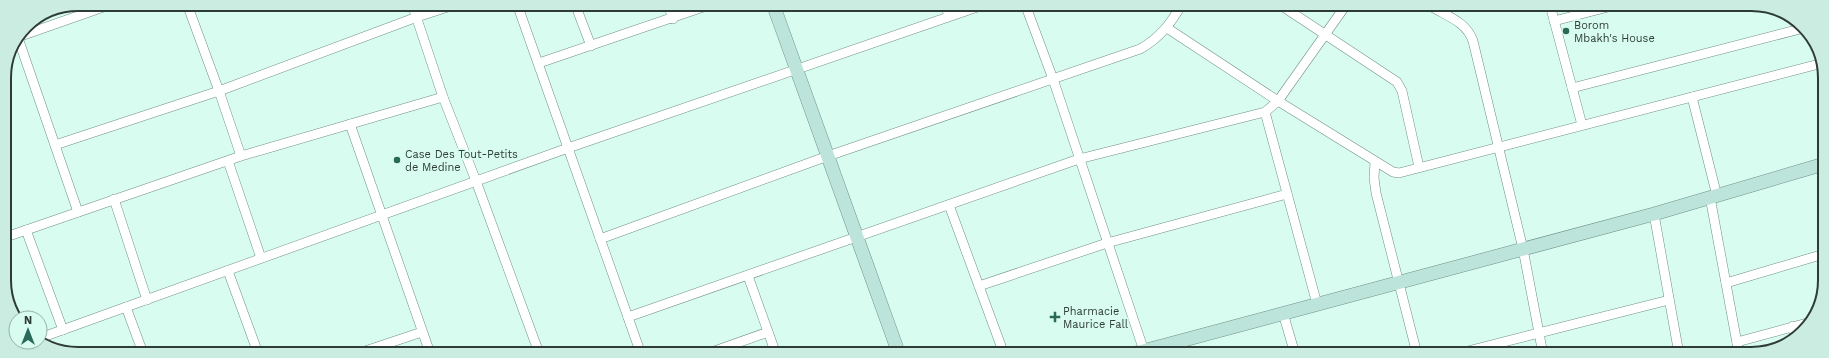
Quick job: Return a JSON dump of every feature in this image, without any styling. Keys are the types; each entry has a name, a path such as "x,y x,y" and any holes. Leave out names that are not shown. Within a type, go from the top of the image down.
{"main road":[{"path":"776,11 897,347"},
{"path":"1164,347 1283,313 1654,214 1818,166"}],"street":[{"path":"28,34 93,11"},
{"path":"190,11 241,156"},
{"path":"415,11 443,97 476,181 536,347"},
{"path":"55,145 219,92 435,11"},
{"path":"520,11 639,347"},
{"path":"578,11 591,46"},
{"path":"670,11 673,19"},
{"path":"539,63 694,11"},
{"path":"948,11 950,16"},
{"path":"48,335 568,148 965,11"},
{"path":"1028,11 1053,79 1107,243 1144,347"},
{"path":"600,239 828,156 1140,49 1150,44 1167,28 1178,11"},
{"path":"1289,11 1396,82 1402,92 1419,167"},
{"path":"628,317 858,238 1079,159 1265,112 1278,101 1341,11"},
{"path":"1440,11 1464,26 1470,32 1523,249 1542,347"},
{"path":"1552,11 1582,125"},
{"path":"1554,21 1584,11"},
{"path":"1167,28 1278,101 1393,172 1419,167 1817,65"},
{"path":"1572,88 1797,30"},
{"path":"20,44 78,212"},
{"path":"11,235 241,156 443,97"},
{"path":"1692,97 1713,197 1726,283 1738,347"},
{"path":"1265,112 1317,304"},
{"path":"350,124 428,347"},
{"path":"228,161 261,258"},
{"path":"1375,162 1374,185 1415,347"},
{"path":"979,286 1107,243 1287,194"},
{"path":"114,199 148,300"},
{"path":"949,205 1001,347"},
{"path":"1654,214 1678,347"},
{"path":"26,230 63,330"},
{"path":"1726,283 1818,256"},
{"path":"228,270 256,347"},
{"path":"748,276 773,347"},
{"path":"1489,347 1669,300"},
{"path":"126,307 141,347"},
{"path":"1283,313 1293,347"},
{"path":"1737,342 1800,324"},
{"path":"1793,326 1794,331"},
{"path":"379,347 422,332"},
{"path":"726,347 768,332"}],"place":[{"name":"Borom Mbakh's House","path":"1566,31"},
{"name":"Case Des Tout-Petits de Medine","path":"397,160"},
{"name":"Pharmacie Maurice Fall","path":"1055,317"}]}
